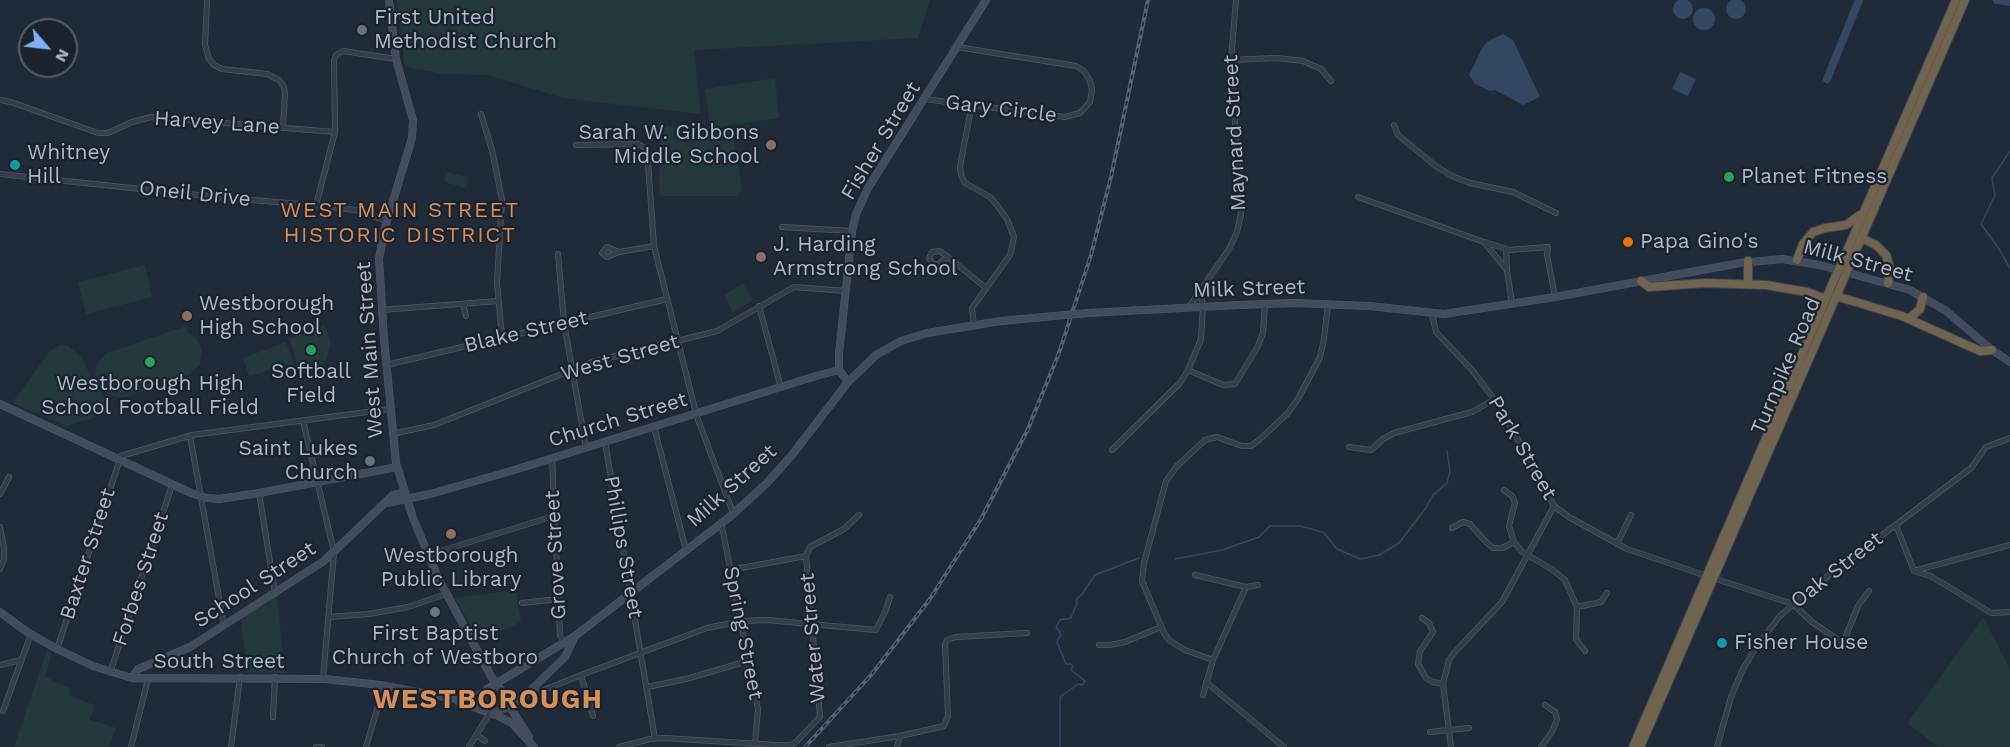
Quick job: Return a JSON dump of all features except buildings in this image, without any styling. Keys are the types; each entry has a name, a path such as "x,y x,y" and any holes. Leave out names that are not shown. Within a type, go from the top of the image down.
{"highway":[{"name":"Turnpike Road","path":"1847,261 1849,246 1864,210 1956,0"},
{"name":"Turnpike Road","path":"1640,747 1826,299 1838,282 1861,238 1965,0"},
{"path":"1797,260 1803,244 1817,230 1851,223 1864,210"},
{"path":"1834,228 1845,234 1849,246"},
{"path":"1861,238 1880,248 1886,255 1890,268 1888,283"},
{"path":"1748,261 1748,284"},
{"path":"1641,281 1649,287 1698,283 1748,284 1802,291 1826,299"},
{"name":"Turnpike Road","path":"1633,747 1836,296 1838,282"},
{"path":"1836,296 1909,319 1980,351 1992,350"},
{"path":"1909,319 1920,309 1923,297"}],"main road":[{"name":"West Main Street","path":"389,0 396,59 414,126 401,180 387,221 379,259 381,310 397,467 428,555 446,594 532,745"},
{"name":"Fisher Street","path":"839,370 852,231 864,196 986,0"},
{"name":"Milk Street","path":"485,691 495,682 575,636 733,513 780,470 848,382 869,361 901,341 927,333 974,325 1065,315 1265,303 1329,304 1379,307 1432,314 1453,313 1767,259 1797,260 1888,283 1923,297 1946,311 1992,350 2010,362"},
{"path":"839,370 848,382"},
{"name":"Church Street","path":"405,495 430,494 839,370"},
{"path":"0,404 202,498 219,499 259,493 397,467"},
{"name":"School Street","path":"132,678 138,669 182,652 275,593 334,552 387,503 405,495"},
{"name":"South Street","path":"0,612 57,649 110,672 132,678 275,677 323,679 384,686 453,699 508,720 532,745"},
{"path":"501,710 505,704 503,696 496,690 485,691 480,704 489,713 501,710 509,706 527,694 565,657 575,636"},
{"name":"South Street","path":"453,699 469,699 485,691"},
{"path":"517,717 516,710 520,699"}],"street":[{"path":"207,0 205,45 209,59 222,69 267,74 279,80 284,87 285,94 282,127"},
{"name":"Maynard Street","path":"1189,307 1229,249 1237,232 1241,214 1231,60 1236,0"},
{"name":"Gary Circle","path":"924,99 1069,117 1080,113 1087,107 1091,98 1092,88 1086,74 1074,66 957,47"},
{"path":"316,205 335,132 334,60 336,55 343,51 396,59"},
{"path":"1231,60 1276,58 1303,61 1321,69 1331,81"},
{"name":"Harvey Lane","path":"0,100 98,134 108,133 145,117 335,132"},
{"path":"972,104 960,166 961,176 965,183 996,204 1007,219 1014,237 1010,255 972,308 974,325"},
{"path":"481,114 492,150 502,200 497,262 502,338"},
{"path":"1394,125 1398,135 1437,167 1454,177 1470,183 1513,192 1556,213"},
{"path":"576,145 638,144 646,148 654,246 696,414 733,513"},
{"name":"Oneil Drive","path":"0,174 256,201 316,205 355,210 387,221"},
{"path":"1358,197 1506,249 1548,247 1547,255 1555,297"},
{"path":"782,227 852,231"},
{"path":"1484,242 1507,270"},
{"path":"619,252 654,246"},
{"path":"1506,249 1512,304"},
{"path":"558,254 564,323 586,448"},
{"path":"948,257 987,288"},
{"name":"West Street","path":"392,434 434,425 572,369 625,352 717,331 785,290 798,286 846,291"},
{"path":"1112,450 1180,383 1188,370 1200,345 1203,306 1200,292"},
{"name":"Blake Street","path":"386,364 667,299"},
{"path":"381,310 498,301"},
{"path":"1188,370 1222,385 1235,384 1261,339 1265,303"},
{"path":"463,304 466,316"},
{"path":"1213,660 1176,646 1169,640 1144,590 1142,572 1166,481 1170,472 1205,440 1217,437 1242,446 1251,446 1287,414 1298,399 1320,357 1329,304"},
{"path":"759,306 781,388"},
{"name":"Park Street","path":"1432,314 1436,332 1472,370 1495,399 1554,506 1617,544 1644,556 1793,604"},
{"path":"1349,447 1371,450 1394,433 1472,412 1495,399"},
{"path":"119,460 121,456 190,436 390,410"},
{"path":"303,421 334,552 323,679"},
{"path":"654,427 686,550"},
{"path":"190,436 224,626"},
{"name":"Oak Street","path":"1717,747 1731,697 1746,663 1767,631 1793,604 1971,468 1986,447 2010,438"},
{"name":"Phillips Street","path":"604,442 655,739"},
{"name":"Grove Street","path":"552,458 560,634 570,650"},
{"name":"Baxter Street","path":"57,649 119,460"},
{"path":"0,494 9,477"},
{"name":"Forbes Street","path":"110,672 172,485"},
{"path":"1504,490 1512,496 1515,503 1509,526 1514,542 1527,555 1560,574 1569,586 1578,607 1576,639 1585,651"},
{"path":"259,493 275,593"},
{"path":"1451,747 1443,684 1446,668 1454,652 1502,602 1554,506"},
{"path":"730,570 806,556 810,547 844,529 859,515"},
{"path":"1617,544 1631,515"},
{"path":"428,555 554,516"},
{"name":"Spring Street","path":"721,522 758,710 755,744"},
{"path":"1452,528 1463,522 1470,524 1493,548 1503,548 1514,542"},
{"path":"1896,525 1914,571"},
{"path":"0,527 4,547 4,559 0,569"},
{"path":"1914,571 2010,545"},
{"name":"Water Street","path":"755,744 794,744 820,717 806,556"},
{"path":"1914,571 1930,576 1992,613 2010,612"},
{"path":"1196,575 1246,587 1258,585"},
{"path":"1203,695 1213,660 1246,587"},
{"path":"1793,604 1812,622 1843,643 1855,611 1869,591"},
{"path":"1578,607 1601,602 1607,593"},
{"path":"329,617 369,614 408,607 446,594"},
{"path":"527,694 539,692 707,628 741,621 767,620 876,630 890,597"},
{"path":"522,603 558,599"},
{"path":"1422,618 1429,623 1432,632 1420,651 1418,664 1426,678 1443,684"},
{"path":"1099,645 1125,642 1161,627"},
{"path":"829,747 940,728 946,724 948,716 946,641 956,637 1027,633"},
{"path":"3,711 31,634"},
{"path":"0,665 21,660"},
{"path":"647,687 686,679 748,661"},
{"path":"581,675 593,716"},
{"path":"231,747 240,677"},
{"path":"273,717 275,677"},
{"path":"131,747 148,679"},
{"path":"1206,682 1284,747"},
{"path":"366,747 384,686"},
{"path":"1541,747 1552,732 1557,719 1555,711 1545,705"},
{"path":"469,747 489,713"},
{"path":"1430,732 1469,728"},
{"path":"477,735 484,741"},
{"path":"897,747 900,736"},
{"path":"620,747 655,739 755,744"},
{"path":"689,740 689,746"},
{"path":"316,747 322,747"}],"green space":[{"path":"397,0 930,0 918,38 694,50 701,114 563,98 488,75 444,74 405,67"},
{"path":"775,78 779,118 711,128 729,129 733,134 742,188 738,196 662,196 659,194 660,127 710,128 705,89"},
{"path":"446,172 468,177 466,188 444,182"},
{"path":"145,265 152,297 86,314 78,282"},
{"path":"743,283 753,300 733,312 724,295"},
{"name":"Softball Field","path":"324,325 331,342 327,358 323,364 301,374 289,339"},
{"name":"Westborough High School Football Field","path":"187,326 186,331 196,338 202,350 200,364 191,374 122,398 109,395 98,386 95,377 96,368 107,353"},
{"path":"286,342 296,371 275,379 271,369 249,377 243,358"},
{"path":"60,345 68,346 81,357 113,412 66,426 12,403 51,350"},
{"path":"516,590 521,622 494,634 490,633 479,640 455,598"},
{"path":"277,597 285,673 247,672 241,619"},
{"path":"1983,617 2010,669 2010,747 1939,747 1907,723"},
{"path":"47,650 52,653 45,677 71,689 69,695 94,705 90,720 116,728 109,747 14,747"},
{"path":"489,692 497,692 502,697 500,708 489,710 484,705 484,697"}],"water":[{"path":"1683,-1 1690,2 1693,9 1690,16 1683,19 1676,16 1673,9 1676,2"},
{"path":"1736,-1 1743,2 1746,9 1743,16 1736,19 1729,16 1726,9 1729,2"},
{"path":"1704,8 1714,15 1715,19 1708,29 1704,30 1694,23 1693,19 1700,9"},
{"path":"1503,34 1513,40 1540,97 1523,105 1495,90 1490,91 1479,86 1469,75 1482,48 1488,41"},
{"path":"1680,72 1696,79 1688,96 1672,89"}],"waterway":[{"path":"1827,79 1859,0"},
{"path":"1997,0 2010,2"},
{"path":"2010,151 1992,178 1995,195 1981,224 2010,268"},
{"path":"1175,559 1222,550 1259,537 1270,526 1300,526 1323,532 1337,549 1360,559 1379,555 1399,543 1433,495 1447,483 1450,471 1447,451"},
{"path":"1060,747 1060,697 1085,681 1071,670 1073,666 1066,664 1057,642 1061,634 1056,627 1060,620 1071,618 1076,600 1095,575 1139,558"}],"railway":[{"path":"805,747 872,674 930,599 981,519 1028,429 1059,353 1091,255 1111,177 1148,0"}],"place":[{"name":"First United Methodist Church","path":"362,30"},
{"name":"Sarah W. Gibbons Middle School","path":"771,145"},
{"name":"Whitney Hill","path":"15,165"},
{"name":"Planet Fitness","path":"1729,177"},
{"name":"Papa Gino's","path":"1628,242"},
{"name":"J. Harding Armstrong School","path":"761,257"},
{"name":"Westborough High School","path":"187,316"},
{"name":"Softball Field","path":"311,350"},
{"name":"Westborough High School Football Field","path":"150,362"},
{"name":"Saint Lukes Church","path":"370,461"},
{"name":"Westborough Public Library","path":"451,534"},
{"name":"First Baptist Church of Westboro","path":"435,612"},
{"name":"Fisher House","path":"1722,643"}],"district":[{"name":"WEST MAIN STREET HISTORIC DISTRICT","path":"400,224"},
{"name":"WESTBOROUGH","path":"488,700"}]}
